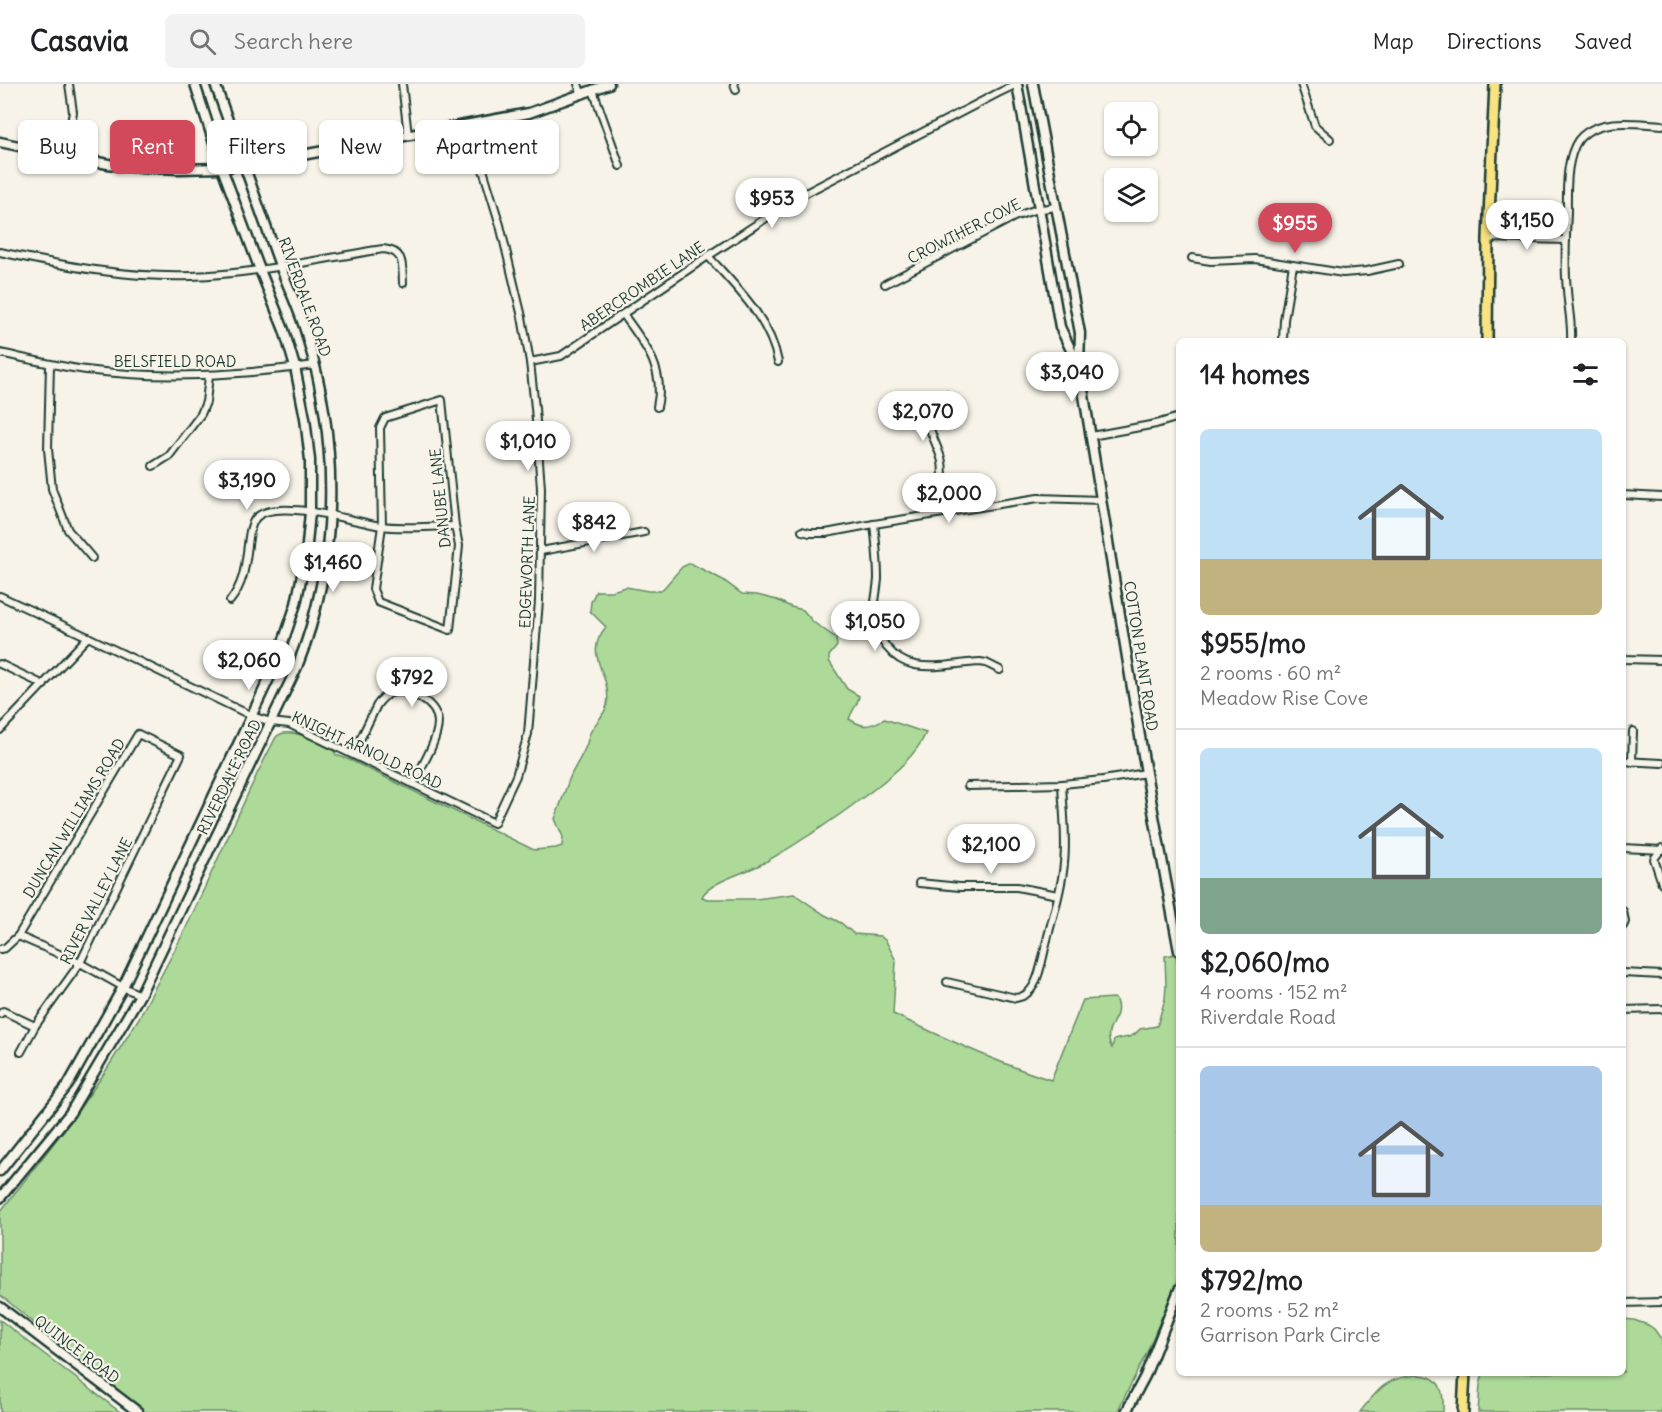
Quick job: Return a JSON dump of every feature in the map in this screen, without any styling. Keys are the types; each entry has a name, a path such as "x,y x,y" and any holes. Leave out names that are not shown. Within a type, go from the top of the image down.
{"main road":[{"path":"1487,338 1488,238 1495,84"},
{"path":"1464,1412 1465,1376"}],"street":[{"path":"69,84 74,112 72,120"},
{"name":"RIVERDALE ROAD","path":"195,84 207,121"},
{"name":"RIVERDALE ROAD","path":"215,84 228,120"},
{"path":"402,84 408,135"},
{"path":"578,84 582,95"},
{"path":"491,120 529,113 609,84"},
{"name":"COTTON PLANT ROAD","path":"1017,84 1060,327 1078,365 1092,436 1146,773 1176,935"},
{"name":"ABERCROMBIE LANE","path":"530,362 561,356 708,256 809,191 1017,84"},
{"name":"COTTON PLANT ROAD","path":"1033,84 1080,333 1078,365"},
{"path":"1301,84 1315,126 1330,139"},
{"path":"594,90 620,166"},
{"path":"1571,338 1571,320 1566,289 1566,240 1568,173 1572,152 1581,136 1591,130 1612,124 1662,125"},
{"path":"307,154 415,134"},
{"path":"0,142 18,146"},
{"path":"98,162 149,168 207,168"},
{"name":"RIVERDALE ROAD","path":"0,1171 68,1085 123,987 275,666 296,604 306,555 311,486 303,401 284,330 224,174"},
{"name":"RIVERDALE ROAD","path":"0,1198 70,1113 140,995 297,667 314,619 326,562 330,515 329,441 315,365 306,333 247,174"},
{"name":"EDGEWORTH LANE","path":"484,174 503,235 522,317 530,362 541,479 539,601 528,734 516,777 494,823"},
{"name":"CROWTHER COVE","path":"885,284 1014,217 1029,211 1056,207"},
{"path":"1488,238 1566,240"},
{"path":"0,252 83,269 132,275 192,276 260,270 382,249 395,251 399,255 403,283"},
{"path":"708,256 752,307 774,343 778,362"},
{"path":"1192,258 1211,261 1255,259 1343,273 1367,271 1398,264"},
{"path":"1283,338 1293,265"},
{"path":"623,314 652,356 660,393 657,407"},
{"name":"BELSFIELD ROAD","path":"0,353 50,364 128,375 209,376 315,365"},
{"path":"50,364 48,449 52,489 68,530 92,558"},
{"path":"153,466 169,456 201,414 206,402 209,376"},
{"path":"936,514 943,467 940,451 927,415 930,404 946,395"},
{"name":"DANUBE LANE","path":"442,400 459,546 450,630 378,602 373,589 382,526 380,428 385,418 442,400"},
{"path":"1092,436 1176,418"},
{"path":"1626,495 1662,497"},
{"path":"802,531 819,534 1038,498 1101,500"},
{"path":"230,602 241,585 251,526 260,514 276,509 330,515 382,526 455,526"},
{"path":"874,524 878,570 874,616 876,627 886,646 903,661 915,665 980,662 1000,670"},
{"path":"541,551 644,532"},
{"name":"KNIGHT ARNOLD ROAD","path":"0,596 252,716 271,722 289,724 494,823"},
{"path":"0,730 88,636"},
{"path":"1626,659 1662,660"},
{"path":"0,664 44,685"},
{"path":"352,754 381,699 393,692 400,692 423,700 434,709 438,725 434,740 413,784"},
{"path":"1632,762 1633,731"},
{"name":"DUNCAN WILLIAMS ROAD","path":"0,949 5,948 18,936 138,734 181,754"},
{"name":"RIVER VALLEY LANE","path":"21,1052 35,1026 80,963 181,754"},
{"path":"1626,761 1662,762"},
{"path":"968,786 1062,784 1146,773"},
{"path":"947,982 1011,997 1022,997 1028,993 1037,978 1063,871 1065,851 1062,784"},
{"path":"1626,848 1662,849"},
{"path":"1662,849 1654,859 1662,883"},
{"path":"919,883 973,888 1017,887 1058,895"},
{"path":"18,936 80,963 140,995"},
{"path":"1626,973 1662,975"},
{"path":"1626,1010 1662,1009"},
{"path":"0,1014 3,1011 35,1026"},
{"path":"1126,1412 1144,1376 1176,1297"},
{"path":"1626,1302 1662,1302"},
{"name":"QUINCE ROAD","path":"0,1307 138,1412"}],"green space":[{"path":"690,563 723,580 742,594 777,600 803,610 813,622 836,638 837,646 829,656 829,661 847,689 859,696 849,719 867,725 885,719 926,733 916,750 903,764 846,810 762,864 711,887 702,897 707,899 756,899 794,894 841,923 854,934 880,936 886,941 896,961 893,1014 991,1058 1051,1080 1083,1000 1114,998 1116,1000 1117,1013 1109,1034 1112,1048 1114,1040 1131,1036 1140,1029 1157,1026 1165,999 1165,956 1176,954 1176,1283 1147,1352 1117,1412 143,1412 0,1295 0,1212 71,1121 139,1018 185,930 276,737 289,733 313,740 334,751 336,755 534,850 562,846 563,837 555,819 590,733 607,705 608,694 596,647 606,627 590,611 591,602 596,591 612,591 626,587 661,591 682,567"},
{"path":"1626,1319 1648,1325 1662,1340 1662,1412 1478,1412 1482,1376 1626,1376"},
{"path":"0,1320 120,1412 0,1412"},
{"path":"1427,1376 1437,1382 1442,1392 1443,1412 1360,1412 1378,1390 1399,1378"}]}
